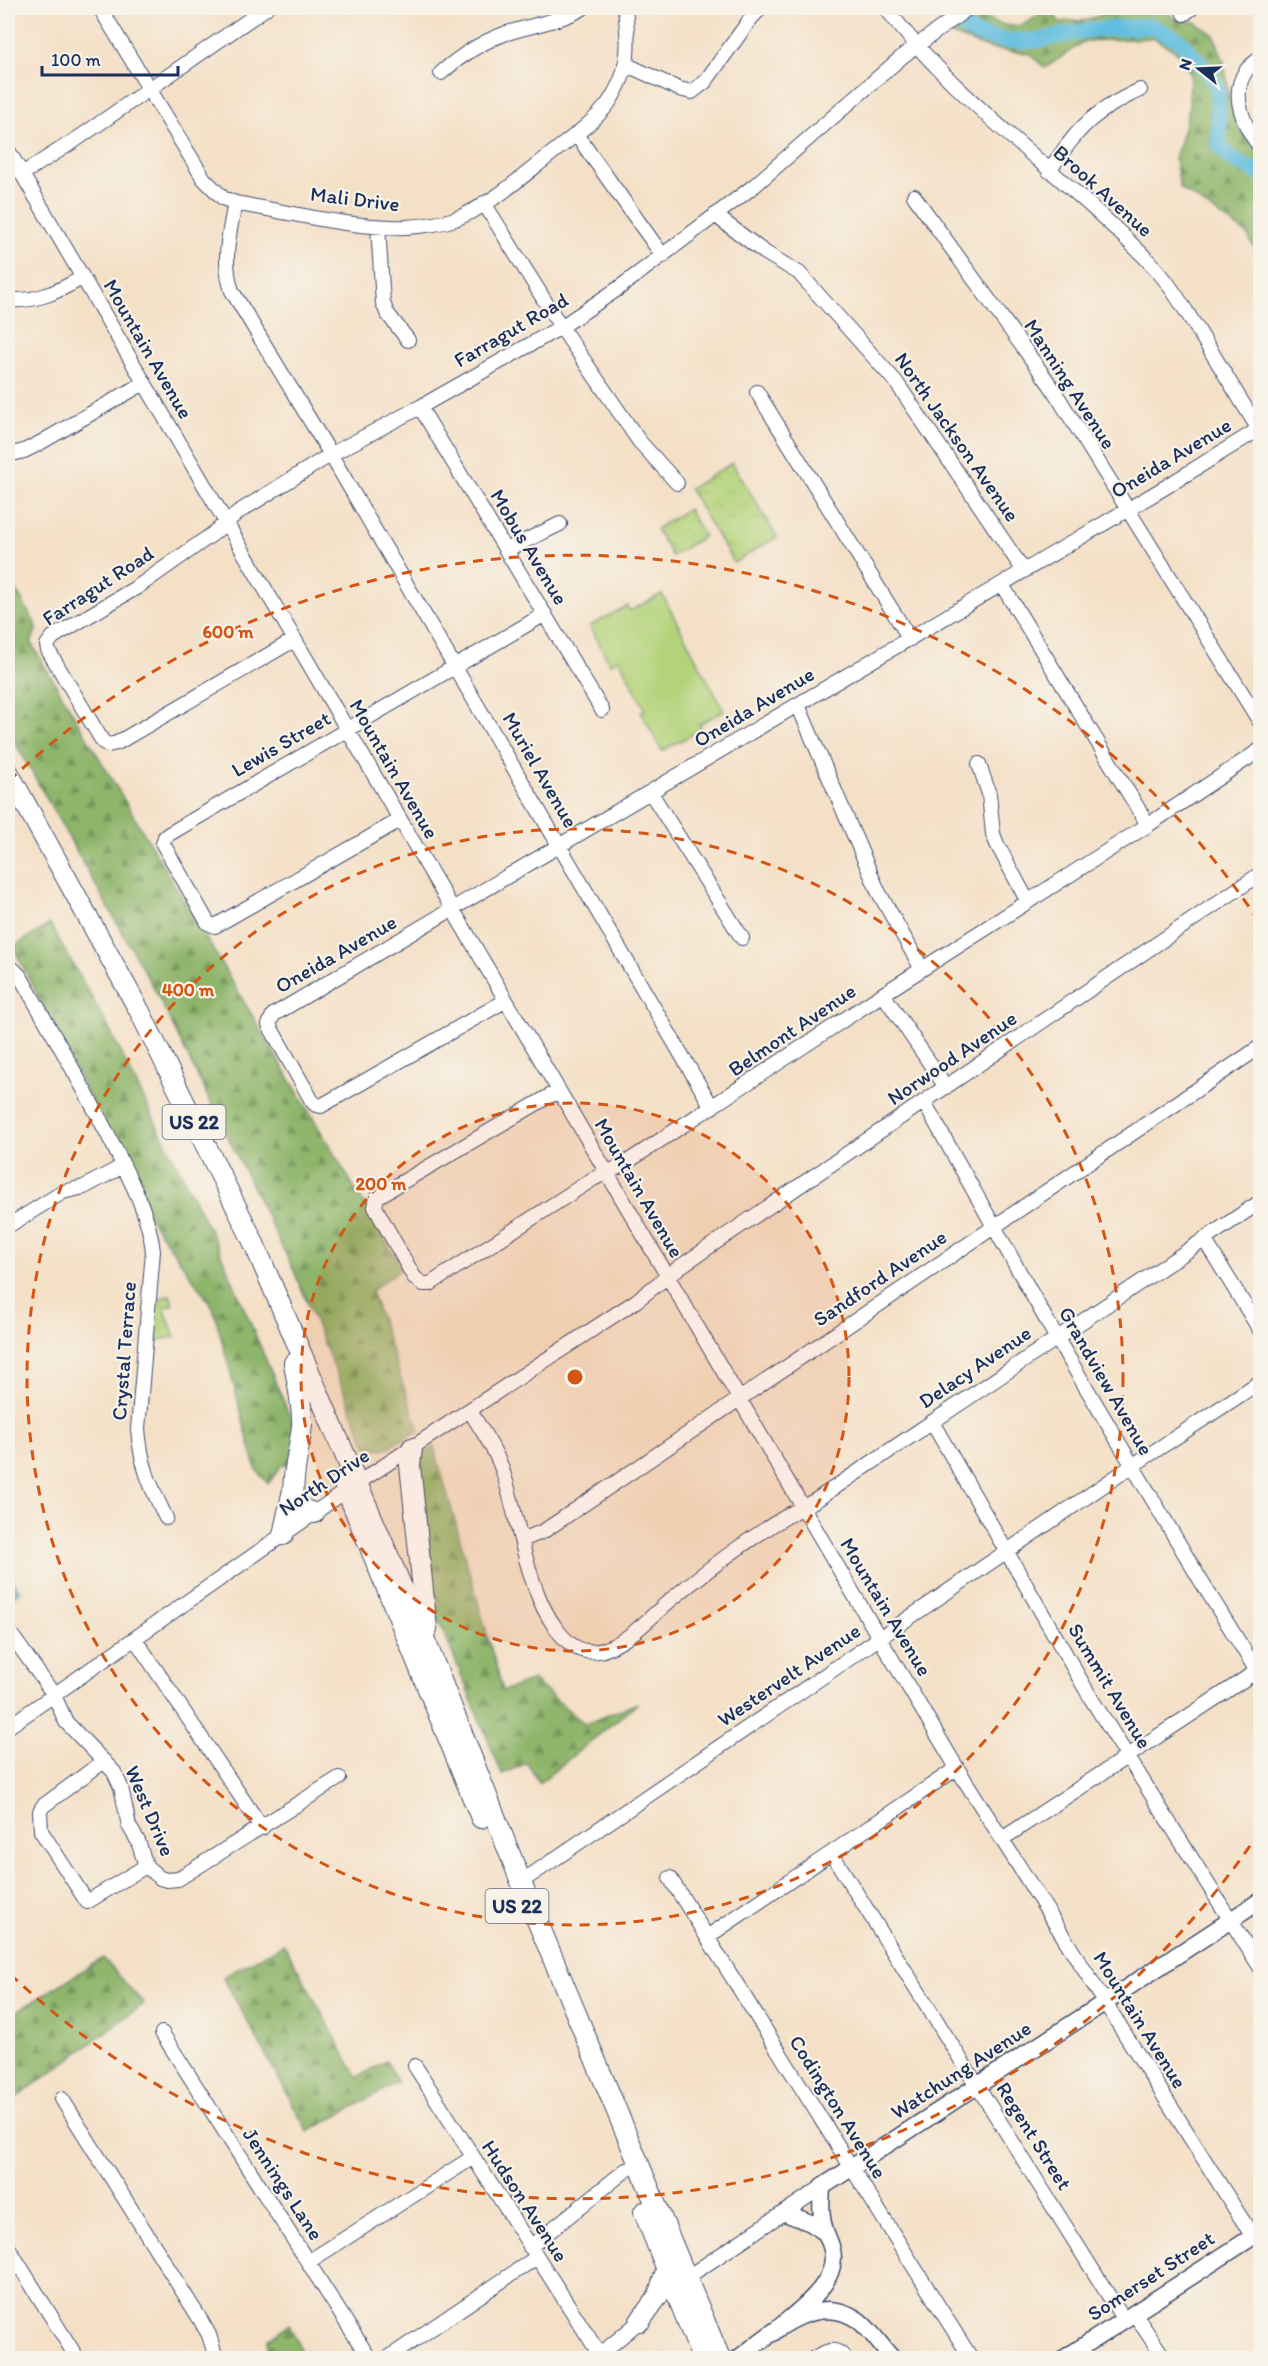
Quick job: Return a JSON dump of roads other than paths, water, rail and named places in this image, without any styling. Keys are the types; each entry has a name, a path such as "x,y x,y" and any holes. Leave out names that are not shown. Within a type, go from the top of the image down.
{"highway":[{"name":"US 22","path":"8,772 139,1010 247,1229 353,1487 702,2358"},
{"name":"US 22","path":"8,799 134,1027 194,1144 228,1213 294,1364 429,1650 521,1882 720,2358"},
{"path":"283,1534 293,1490 302,1424 294,1364"},
{"path":"412,1448 410,1466 429,1650"},
{"path":"293,1490 298,1505 314,1513"},
{"path":"640,2321 658,2296 666,2271"},
{"path":"640,2321 662,2313 687,2322"}],"main road":[{"name":"Watchung Avenue","path":"822,2187 1260,1901"},
{"path":"739,2358 772,2333 818,2292 827,2280 832,2269 833,2256 821,2212 822,2187"},
{"path":"785,2213 806,2220 826,2233"},
{"name":"Somerset Street","path":"1065,2358 1257,2235"},
{"path":"772,2333 808,2313 823,2310 836,2311 861,2323 891,2358"},
{"path":"757,2358 803,2326 826,2321 850,2327 880,2358"}],"street":[{"name":"Mali Drive","path":"100,8 204,179 223,198 235,203 378,227 436,224 456,218 507,188 576,134 608,103 618,86 625,64 627,34 625,8"},
{"path":"22,174 266,8"},
{"path":"441,73 474,49 503,34 571,15 583,8"},
{"path":"625,64 679,89 692,92 705,82 752,16 761,8"},
{"name":"Brook Avenue","path":"886,8 943,74 1049,171 1099,212 1159,273 1175,294 1260,430"},
{"name":"Farragut Road","path":"294,640 117,743 108,745 103,742 47,645 53,637 139,585 237,513 330,455 561,327 663,256 754,186 916,45 968,8"},
{"path":"1260,58 1245,71 1240,88 1240,109 1246,129 1260,147"},
{"path":"1049,171 1078,130 1089,119 1115,101 1140,90"},
{"path":"576,134 663,256"},
{"name":"Mountain Avenue","path":"8,150 957,1768 1104,2003 1257,2235"},
{"name":"Manning Avenue","path":"914,196 1051,386 1260,722"},
{"name":"Muriel Avenue","path":"235,203 225,266 232,291 712,1107"},
{"path":"484,203 561,327 639,441 677,483"},
{"name":"North Jackson Avenue","path":"715,215 764,252 799,273 896,382 1024,571"},
{"path":"378,227 383,303 387,313 408,340"},
{"path":"8,300 50,296 82,278"},
{"path":"8,455 38,444 144,383"},
{"path":"757,392 910,639"},
{"name":"Mobus Avenue","path":"420,407 602,710"},
{"name":"Oneida Avenue","path":"506,1001 321,1106 312,1101 269,1025 273,1015 1260,430"},
{"path":"506,550 560,524"},
{"path":"1002,585 1148,825"},
{"name":"Lewis Street","path":"400,820 215,926 208,923 164,849 163,840 169,834 545,614"},
{"path":"798,705 878,891 922,969"},
{"name":"Belmont Avenue","path":"558,1091 377,1197 374,1202 375,1207 414,1277 423,1284 430,1284 593,1179 621,1166 1260,750"},
{"path":"979,764 989,794 993,834 1028,902"},
{"path":"651,793 742,938"},
{"name":"Norwood Avenue","path":"668,1278 681,1266 1260,874"},
{"name":"Crystal Terrace","path":"8,968 20,976 97,1113 142,1204 151,1234 153,1251 140,1395 140,1454 144,1472 166,1518"},
{"path":"883,994 946,1087"},
{"name":"Sandford Avenue","path":"522,1540 544,1531 1260,1047"},
{"name":"Grandview Avenue","path":"924,1102 1056,1337 1132,1466 1259,1672"},
{"path":"8,1226 63,1192 84,1187 123,1166"},
{"name":"Delacy Avenue","path":"522,1540 536,1592 553,1625 567,1641 578,1649 592,1651 608,1648 634,1632 717,1563 788,1513 816,1500 1260,1202"},
{"path":"1204,1239 1260,1330"},
{"name":"North Drive","path":"8,1727 283,1534 668,1278"},
{"name":"Westervelt Avenue","path":"521,1882 1132,1466 1260,1382"},
{"path":"470,1411 498,1459 522,1540"},
{"name":"Summit Avenue","path":"932,1422 1127,1756 1260,1967"},
{"name":"West Drive","path":"8,1630 54,1695 66,1722 104,1761 121,1786 129,1826 138,1841 146,1866 160,1878 178,1879 339,1778"},
{"path":"135,1639 262,1828"},
{"path":"1002,1839 1259,1672"},
{"path":"104,1761 43,1806 40,1810 40,1831 87,1902 146,1866"},
{"path":"707,1937 957,1768"},
{"name":"Regent Street","path":"832,1854 978,2085 1129,2316 1164,2358"},
{"name":"Codington Avenue","path":"670,1878 971,2358"},
{"name":"Jennings Lane","path":"162,2033 369,2358"},
{"name":"Hudson Avenue","path":"415,2066 599,2357"},
{"path":"62,2099 209,2335 216,2358"},
{"path":"308,2262 472,2158"},
{"path":"388,2358 533,2252 626,2170"},
{"name":"Watchung Avenue","path":"686,2278 822,2187"},
{"path":"8,2247 77,2358"},
{"path":"599,2357 640,2321"},
{"path":"814,2358 825,2351 842,2355"}],"water":[{"path":"8,1574 20,1591 12,1597 8,1591"}],"waterway":[{"path":"961,25 973,33 1001,40 1034,41 1090,30 1150,26 1179,40 1211,76 1218,89 1219,145 1231,159 1260,174"}]}
